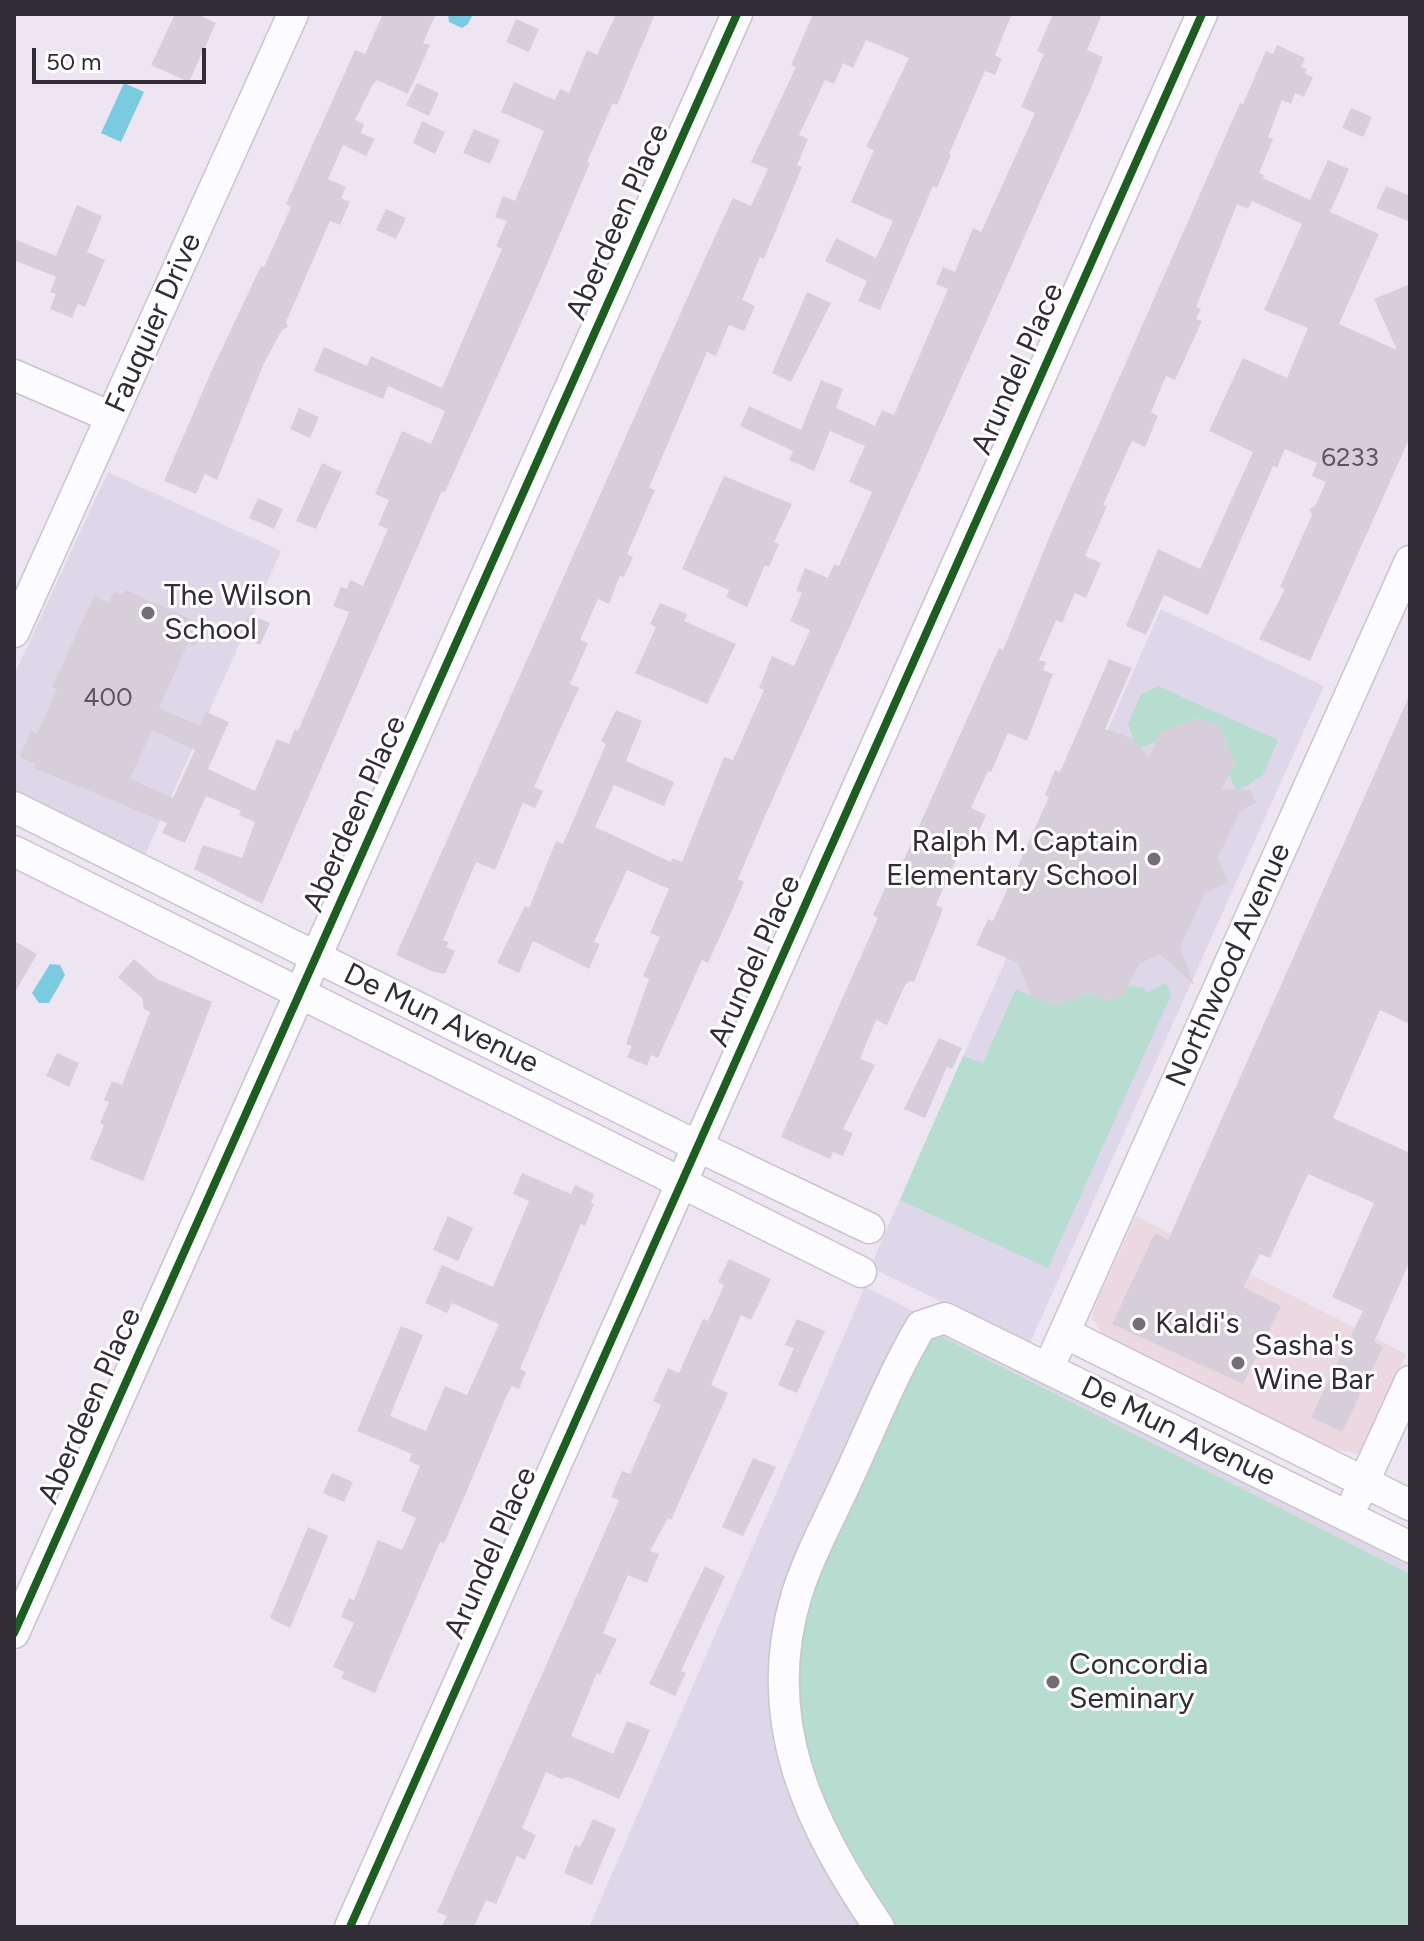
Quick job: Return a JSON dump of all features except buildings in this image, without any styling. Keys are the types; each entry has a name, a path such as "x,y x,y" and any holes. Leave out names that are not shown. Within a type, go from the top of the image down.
{"street":[{"name":"Fauquier Drive","path":"14,632 293,14"},
{"name":"Aberdeen Place","path":"14,1633 737,14"},
{"name":"Arundel Place","path":"350,1927 1202,14"},
{"path":"14,375 111,417"},
{"name":"Northwood Avenue","path":"1048,1369 1410,561"},
{"name":"De Mun Avenue","path":"14,807 699,1147 869,1228"},
{"name":"De Mun Avenue","path":"14,851 861,1272"},
{"name":"De Mun Avenue","path":"879,1927 804,1794 786,1735 782,1679 788,1631 808,1564 921,1326 945,1318 1410,1547"},
{"name":"De Mun Avenue","path":"1065,1333 1410,1505"},
{"path":"1349,1515 1410,1381"}],"shaded area":[{"name":"The Wilson School","path":"108,472 281,551 144,857 14,794 14,675"},
{"path":"1161,609 1324,686 1029,1345 870,1267"},
{"path":"1136,1216 1406,1354 1366,1447 1356,1454 1332,1448 1105,1338 1092,1318 1095,1305"},
{"name":"Concordia Seminary","path":"865,1287 1410,1560 1410,1927 589,1927"}],"green space":[{"path":"1158,686 1278,740 1263,775 1237,792 1229,775 1235,763 1220,726 1197,718 1161,732 1156,742 1137,749 1128,724 1141,694"},
{"path":"1166,983 1171,995 1048,1268 900,1200 963,1056 983,1063 1016,989 1055,1006 1079,997 1083,990 1108,1001 1124,995 1128,986 1143,987 1146,993"},
{"name":"Concordia Seminary","path":"921,1326 1410,1574 1410,1927 879,1927 804,1794 788,1631"}],"water":[{"path":"448,14 473,14 462,28 449,22"},
{"path":"124,83 144,92 121,142 101,133"},
{"path":"50,964 60,965 65,975 49,1003 39,1003 32,993"}],"cycle path":[{"path":"14,1633 737,14"},
{"path":"350,1927 1202,14"}],"place":[{"name":"The Wilson School","path":"148,613"},
{"name":"Ralph M. Captain Elementary School","path":"1154,859"},
{"name":"Kaldi's","path":"1139,1324"},
{"name":"Sasha's Wine Bar","path":"1238,1363"},
{"name":"Concordia Seminary","path":"1053,1682"}]}
